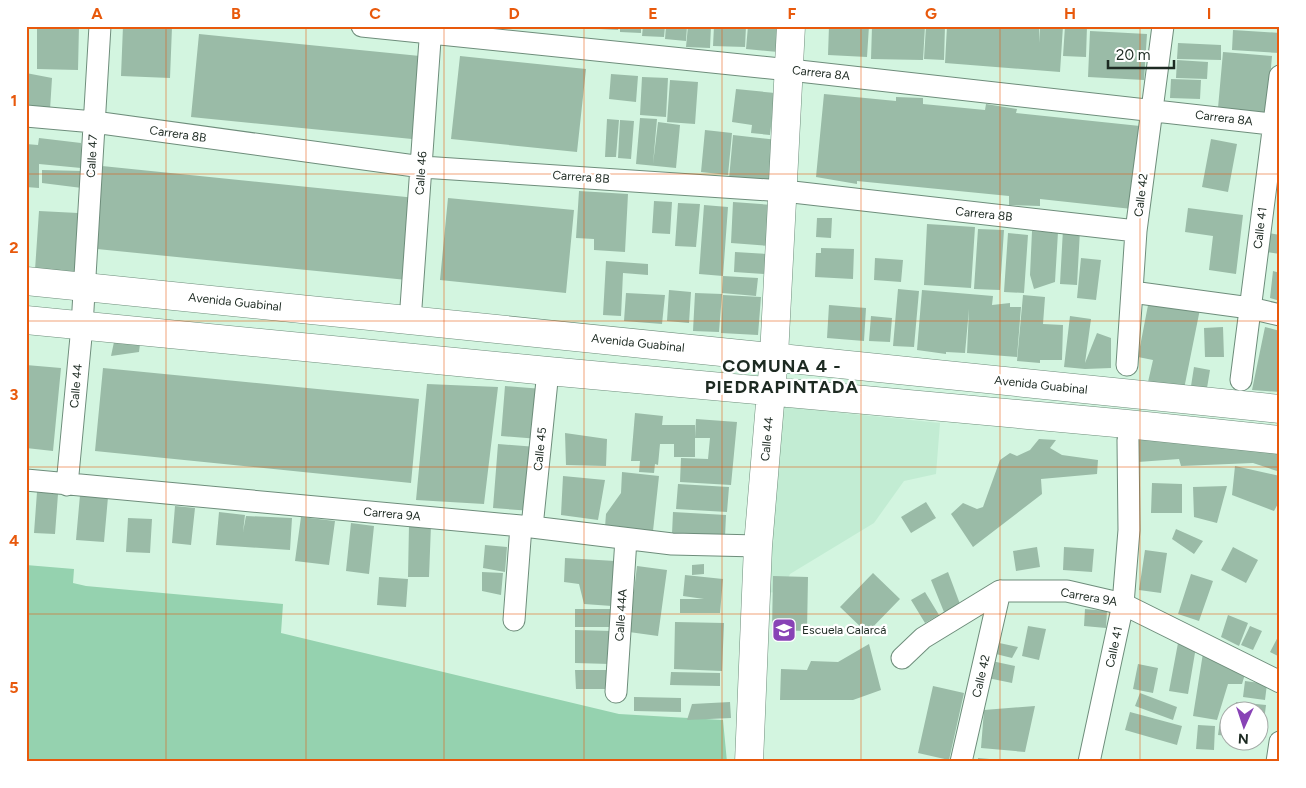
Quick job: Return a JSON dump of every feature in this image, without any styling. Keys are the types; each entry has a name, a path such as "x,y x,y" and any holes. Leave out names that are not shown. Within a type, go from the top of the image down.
{"main road":[{"name":"Calle 44","path":"749,762 758,546 774,356 784,192 791,26"},
{"name":"Avenida Guabinal","path":"26,281 1280,409"},
{"path":"26,320 548,372 1127,424 1280,440"}],"street":[{"name":"Calle 47","path":"85,286 100,26"},
{"name":"Carrera 8A","path":"362,26 431,30 1276,124"},
{"name":"Calle 42","path":"1127,365 1136,231 1163,26"},
{"name":"Calle 46","path":"410,321 431,30"},
{"name":"Calle 41","path":"1241,380 1276,124 1280,76"},
{"name":"Carrera 8B","path":"26,116 94,122 422,166 784,192 1136,231"},
{"name":"Calle 44","path":"67,485 85,286"},
{"path":"1132,292 1250,308 1280,315"},
{"name":"Calle 45","path":"514,620 548,372"},
{"name":"Calle 41","path":"1089,762 1124,604 1129,530 1128,440"},
{"name":"Carrera 9A","path":"26,480 526,527 672,544 758,546"},
{"name":"Calle 44A","path":"616,692 626,539"},
{"name":"Calle 42","path":"961,762 1000,591"},
{"path":"902,658 923,638 1000,591"},
{"name":"Carrera 9A","path":"1000,591 1067,591 1124,604 1280,682"},
{"path":"1277,762 1280,742"}],"shaded area":[{"path":"775,406 940,423 936,474 904,481 874,523 790,574 782,592 759,593"},
{"path":"26,565 74,569 73,583 86,586 283,604 281,633 619,714 723,720 727,762 26,762"}],"building":[{"path":"37,26 79,26 78,70 37,69"},
{"path":"123,26 172,27 170,78 121,76"},
{"path":"599,26 619,26 618,30 599,29"},
{"path":"620,26 641,26 641,33 620,32"},
{"path":"643,26 665,26 664,37 642,36"},
{"path":"666,26 687,26 686,41 665,39"},
{"path":"688,26 711,26 710,48 686,47"},
{"path":"714,26 746,26 745,47 713,46"},
{"path":"748,26 780,26 778,52 746,49"},
{"path":"829,26 869,26 867,57 828,55"},
{"path":"872,26 925,26 923,60 871,59"},
{"path":"926,26 945,26 944,60 924,59"},
{"path":"947,26 1039,26 1039,43 1040,26 1063,26 1060,72 945,63"},
{"path":"1065,26 1087,26 1086,57 1063,56"},
{"path":"1233,30 1280,33 1280,53 1232,50"},
{"path":"1090,31 1147,34 1144,80 1088,77"},
{"path":"199,34 420,56 412,139 191,117"},
{"path":"1178,43 1221,45 1221,60 1177,59"},
{"path":"1223,52 1272,56 1267,113 1218,108"},
{"path":"460,56 586,69 577,152 451,139"},
{"path":"1177,60 1208,62 1207,79 1176,78"},
{"path":"26,73 52,78 50,110 26,109"},
{"path":"611,74 638,76 636,102 609,99"},
{"path":"642,77 668,78 666,117 640,115"},
{"path":"1171,79 1201,80 1200,99 1170,98"},
{"path":"670,80 698,82 695,124 667,122"},
{"path":"736,89 775,93 770,135 751,133 752,125 732,122"},
{"path":"824,94 896,101 896,97 923,98 923,104 985,110 986,104 1017,109 1016,113 1140,126 1132,209 1040,199 1040,206 1009,205 1009,196 857,181 857,184 816,177"},
{"path":"640,118 657,119 653,164 658,122 680,125 676,168 636,164"},
{"path":"607,119 619,120 616,157 605,157"},
{"path":"620,120 634,121 631,159 618,158"},
{"path":"705,130 732,133 728,175 701,172"},
{"path":"733,135 778,140 773,183 729,179"},
{"path":"39,138 81,143 81,168 39,164 39,188 26,187 26,144 38,145"},
{"path":"1211,139 1237,144 1228,192 1202,187"},
{"path":"102,166 416,198 407,280 97,249"},
{"path":"42,170 83,171 82,188 42,183"},
{"path":"579,191 628,194 625,252 594,250 594,239 576,238"},
{"path":"448,198 574,210 566,293 440,280"},
{"path":"654,201 672,202 670,234 652,233"},
{"path":"733,202 773,205 770,246 731,243"},
{"path":"678,203 700,204 696,247 675,246"},
{"path":"704,205 728,207 723,276 699,274"},
{"path":"1188,208 1243,215 1236,274 1209,270 1213,236 1185,232"},
{"path":"39,211 78,213 75,272 35,270"},
{"path":"817,218 832,218 831,238 816,237"},
{"path":"927,224 975,227 971,288 924,285"},
{"path":"978,229 1004,230 1000,290 974,289"},
{"path":"1063,229 1080,230 1077,285 1060,284"},
{"path":"1032,231 1058,232 1055,282 1034,289 1030,275"},
{"path":"1008,233 1028,235 1024,293 1004,292"},
{"path":"1269,233 1280,235 1280,254 1266,252"},
{"path":"821,248 854,249 853,279 815,277 816,253 821,253"},
{"path":"735,252 767,254 766,274 734,272"},
{"path":"875,258 903,260 901,282 874,280"},
{"path":"1081,258 1101,260 1096,300 1077,298"},
{"path":"606,261 648,264 648,275 623,273 621,316 603,315"},
{"path":"1273,271 1280,273 1280,301 1270,298"},
{"path":"723,276 758,278 756,296 722,293"},
{"path":"898,289 919,291 914,347 893,346"},
{"path":"669,290 691,292 689,323 667,321"},
{"path":"922,290 993,296 992,305 1010,303 1010,307 1021,307 1017,357 967,353 969,309 965,353 946,352 946,354 917,350"},
{"path":"626,293 665,295 662,324 624,321"},
{"path":"695,293 722,294 719,332 693,331"},
{"path":"723,295 761,297 758,335 721,333"},
{"path":"1023,295 1045,297 1043,324 1063,325 1062,360 1040,360 1040,363 1017,361"},
{"path":"1149,300 1200,309 1184,389 1148,382 1153,360 1138,357"},
{"path":"829,305 866,308 864,341 827,338"},
{"path":"871,316 892,318 890,342 869,341"},
{"path":"1070,316 1091,319 1085,363 1097,333 1111,338 1111,368 1085,369 1064,367"},
{"path":"1223,327 1224,357 1205,357 1204,328"},
{"path":"1265,327 1280,331 1280,392 1252,390"},
{"path":"114,342 140,344 139,352 111,356"},
{"path":"26,365 61,368 53,451 26,448"},
{"path":"1194,367 1210,370 1207,388 1191,386"},
{"path":"103,368 419,399 411,483 95,451"},
{"path":"427,384 498,387 484,504 416,500"},
{"path":"505,386 543,389 539,439 501,436"},
{"path":"635,413 663,416 662,425 695,425 695,457 674,457 674,444 660,444 658,465 655,464 654,473 639,472 640,461 631,461"},
{"path":"696,419 737,422 731,485 680,482 681,458 708,459 710,438 695,438"},
{"path":"565,433 607,439 606,466 566,465"},
{"path":"1137,435 1280,448 1280,472 1253,463 1181,466 1179,459 1138,462"},
{"path":"1039,439 1056,440 1050,448 1062,455 1098,460 1097,474 1041,479 1042,494 973,547 951,514 963,503 977,509 983,507 1000,460 1010,453 1017,456 1030,450"},
{"path":"498,444 537,447 532,511 493,508"},
{"path":"1235,466 1280,476 1280,500 1274,511 1232,495"},
{"path":"622,472 659,476 653,531 605,527 606,514 621,493"},
{"path":"563,476 605,480 598,520 561,515"},
{"path":"1152,483 1182,484 1182,513 1151,513"},
{"path":"678,484 729,487 727,512 676,509"},
{"path":"1227,486 1217,523 1194,517 1193,487"},
{"path":"37,492 58,494 55,534 34,533"},
{"path":"80,495 108,497 104,542 76,540"},
{"path":"926,502 936,518 911,533 901,517"},
{"path":"175,506 195,508 191,545 172,543"},
{"path":"219,512 245,515 243,532 246,516 292,518 290,550 216,545"},
{"path":"673,512 726,515 725,537 672,534"},
{"path":"301,517 335,521 329,565 295,561"},
{"path":"128,518 152,519 150,553 126,552"},
{"path":"351,523 374,526 369,574 346,571"},
{"path":"409,525 431,525 429,577 408,577"},
{"path":"1176,529 1203,541 1194,554 1172,539"},
{"path":"485,545 507,547 505,572 483,568"},
{"path":"1037,547 1040,567 1016,571 1013,551"},
{"path":"1064,547 1094,549 1092,572 1063,570"},
{"path":"1233,547 1258,560 1246,583 1221,570"},
{"path":"1145,550 1167,553 1161,593 1139,590"},
{"path":"565,558 615,561 612,606 584,604 579,584 564,582"},
{"path":"704,564 704,574 692,575 692,565"},
{"path":"637,566 667,570 658,636 629,632"},
{"path":"482,572 503,573 501,595 482,591"},
{"path":"948,572 960,604 944,612 931,580"},
{"path":"873,573 900,599 867,633 840,607"},
{"path":"1191,574 1213,581 1199,621 1178,614"},
{"path":"685,575 723,579 720,613 680,613 680,599 704,599 683,596"},
{"path":"773,576 808,577 807,631 772,630"},
{"path":"379,577 408,579 406,607 377,605"},
{"path":"925,592 939,615 925,623 911,600"},
{"path":"575,609 611,609 611,627 575,627"},
{"path":"1085,609 1107,611 1106,628 1084,626"},
{"path":"1228,615 1248,623 1239,646 1221,637"},
{"path":"675,622 724,623 722,671 674,669"},
{"path":"1028,626 1046,629 1039,660 1022,656"},
{"path":"1250,626 1262,631 1253,650 1241,645"},
{"path":"575,630 612,631 610,664 575,663"},
{"path":"1280,633 1280,657 1270,652"},
{"path":"990,641 1018,647 1012,658 988,652"},
{"path":"1178,643 1196,647 1188,694 1169,691"},
{"path":"869,644 881,690 853,700 780,700 781,669 807,670 811,661 838,662"},
{"path":"1203,653 1245,674 1242,684 1228,684 1223,700 1218,700 1217,720 1193,716"},
{"path":"987,660 1015,666 1012,683 983,677"},
{"path":"1138,664 1158,668 1153,693 1133,689"},
{"path":"575,670 610,670 610,689 576,689"},
{"path":"671,672 720,673 720,686 670,685"},
{"path":"1245,681 1267,684 1265,700 1243,697"},
{"path":"933,686 964,693 949,760 918,753"},
{"path":"1140,693 1177,707 1173,720 1135,706"},
{"path":"634,697 681,698 681,712 634,711"},
{"path":"730,702 731,718 687,720 692,704"},
{"path":"1035,706 1025,752 981,748 984,710"},
{"path":"1130,712 1182,726 1177,745 1125,730"},
{"path":"1198,725 1215,726 1214,750 1196,749"},
{"path":"978,758 1001,760 1001,762 978,762"}],"place":[{"name":"Escuela Calarcá","path":"784,630"}],"district":[{"name":"COMUNA 4 - PIEDRAPINTADA","path":"782,376"}]}
